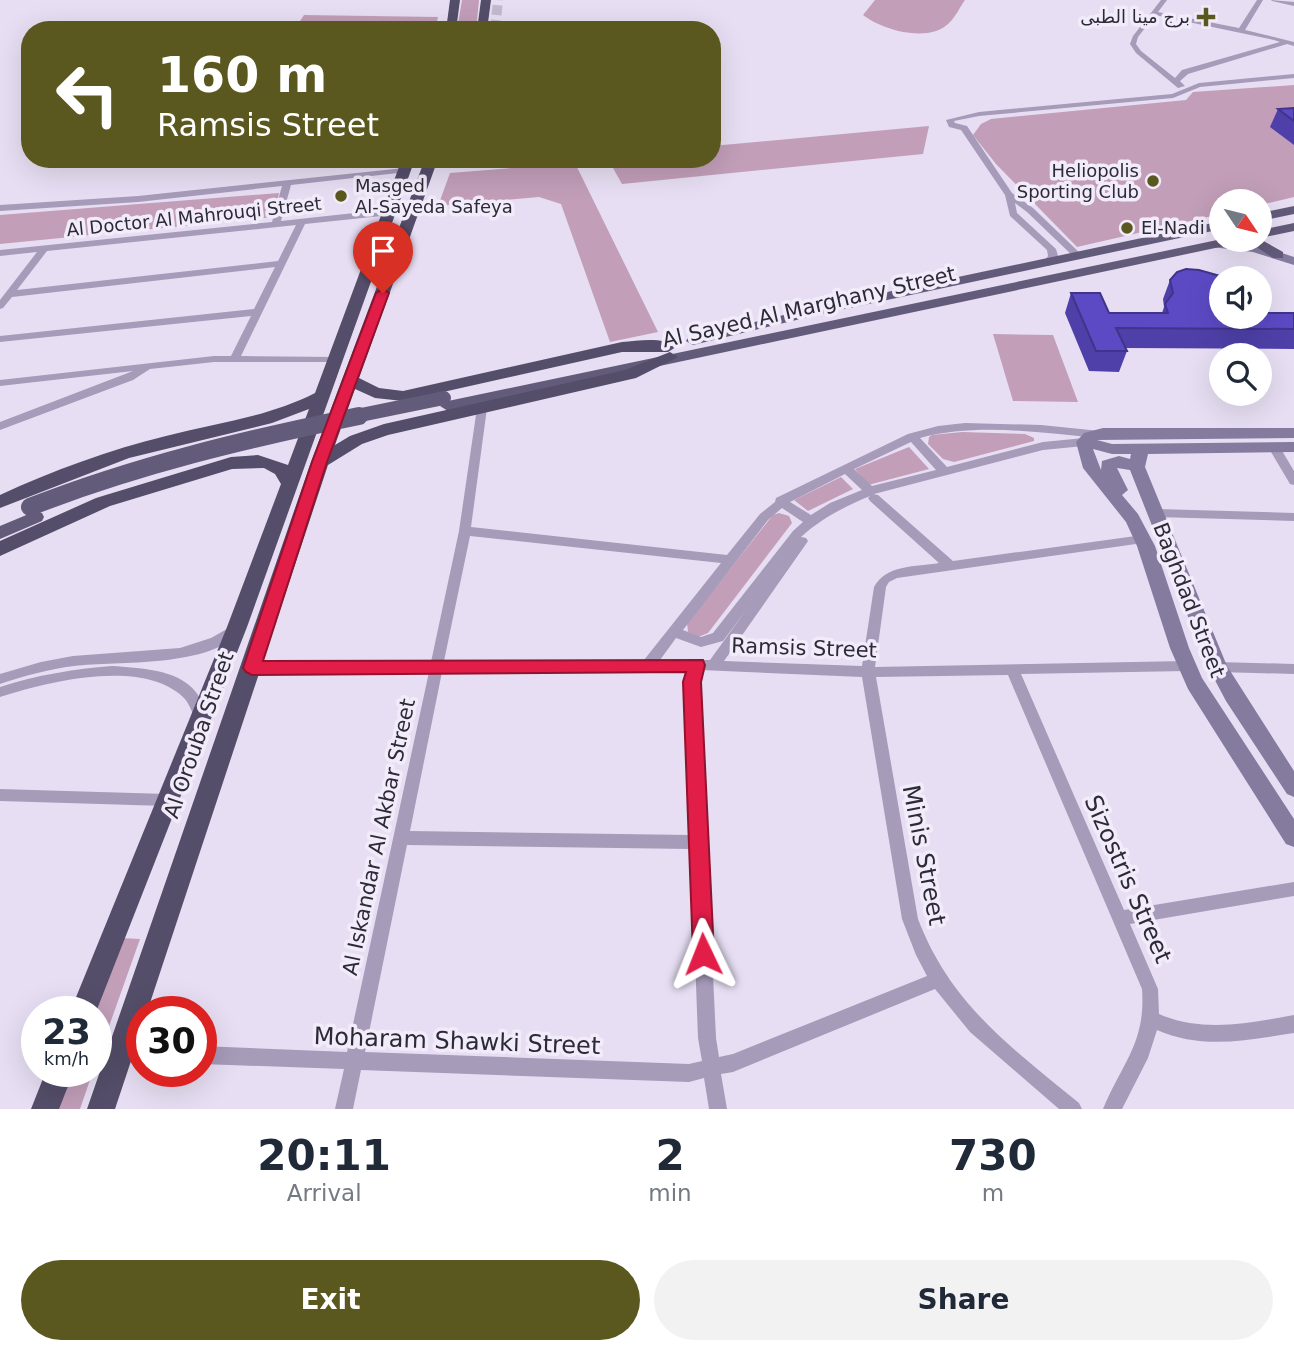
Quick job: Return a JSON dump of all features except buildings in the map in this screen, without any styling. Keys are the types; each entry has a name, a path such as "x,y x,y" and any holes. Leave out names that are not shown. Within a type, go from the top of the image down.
{"highway":[{"path":"452,21 455,0"},
{"path":"483,21 486,0"},
{"name":"Al Orouba Street","path":"150,996 252,668 320,462 429,168"},
{"name":"Al Orouba Street","path":"89,996 237,628 404,171"},
{"name":"Al Sayed Al Marghany Street","path":"350,380 375,393 393,396 413,394 622,347 641,345 669,352"},
{"name":"Al Sayed Al Marghany Street","path":"320,462 343,446 370,434 630,374 669,352"},
{"path":"413,394 408,409 418,423"},
{"path":"0,502 113,457 282,415 323,396"},
{"path":"242,426 258,431 262,442 258,450 242,461"},
{"path":"0,549 103,502 155,484 242,461 262,461 279,467 289,478 290,485"},
{"name":"Al Orouba Street","path":"101,1109 126,1064"},
{"path":"45,1109 54,1087"}],"main road":[{"path":"1272,215 1294,210"},
{"path":"1272,232 1294,227"},
{"name":"Al Sayed Al Marghany Street","path":"688,348 821,310 1209,228"},
{"path":"1198,230 1209,233"},
{"name":"Al Sayed Al Marghany Street","path":"669,352 1209,246"},
{"path":"1266,252 1294,261"},
{"path":"1272,252 1278,255"},
{"path":"0,522 95,482 172,458 669,352"},
{"path":"0,533 86,497 210,458 669,352"},
{"path":"1093,440 1294,433"},
{"path":"1093,440 1112,449 1294,447"},
{"name":"Baghdad Street","path":"1093,440 1095,474 1122,506 1143,539 1163,589 1186,666 1199,691 1294,837"},
{"path":"1122,506 1124,496 1108,467 1119,461 1137,467 1138,456 1144,447"},
{"name":"Baghdad Street","path":"1137,467 1219,667 1233,695 1294,788"}],"street":[{"path":"1164,0 1135,37 1134,47 1184,89"},
{"path":"1241,31 1260,0"},
{"path":"1274,0 1294,4"},
{"path":"1154,13 1292,42"},
{"path":"1215,37 1222,27"},
{"path":"1175,82 1185,72 1292,42"},
{"path":"951,123 991,114 1168,97 1199,85 1294,76"},
{"path":"965,122 1009,195 1013,214 1052,249 1054,256 1048,262"},
{"path":"290,183 379,177 404,171"},
{"path":"0,208 138,199 404,171"},
{"path":"276,223 290,183"},
{"path":"1009,195 1030,210 1078,256"},
{"name":"Al Doctor Al Mahrouqi Street","path":"0,253 391,212"},
{"path":"235,358 302,221"},
{"path":"0,306 44,249"},
{"path":"10,294 280,264"},
{"path":"0,339 257,312"},
{"path":"0,383 149,365 235,358 337,360"},
{"path":"0,426 135,375 149,365"},
{"name":"Al Iskandar Al Akbar Street","path":"344,1109 465,531 482,408"},
{"path":"648,665 780,501 912,437 954,428 1041,429 1093,440"},
{"path":"1041,429 1047,445"},
{"path":"912,437 944,471"},
{"path":"673,632 701,642 718,637 793,539 811,520 841,503 944,471 1047,445 1093,440"},
{"path":"718,1109 710,1070 692,682 808,534 834,514 872,494 1093,440"},
{"path":"1274,447 1294,481"},
{"path":"846,468 948,564"},
{"path":"780,501 811,520"},
{"path":"1157,513 1294,517"},
{"path":"465,531 730,560"},
{"path":"868,673 883,581 895,574 948,564 1143,539"},
{"path":"0,679 74,661 172,657 200,649 237,628"},
{"name":"Ramsis Street","path":"252,668 705,665 868,673 1186,666"},
{"path":"1219,667 1294,669"},
{"name":"Sizostris Street","path":"1012,670 1148,980 1153,1019 1145,1047 1112,1109"},
{"name":"Minis Street","path":"868,673 910,919 922,954 936,980 975,1026 1073,1109"},
{"path":"0,692 72,675 151,674 169,678 183,687 196,701 202,719"},
{"path":"0,795 166,800"},
{"path":"400,838 699,842"},
{"path":"1121,918 1294,889"},
{"name":"Moharam Shawki Street","path":"217,1056 675,1074 710,1070 733,1063 936,980"},
{"path":"1153,1019 1179,1030 1205,1035 1294,1024"}],"shaded area":[{"path":"462,0 479,0 477,21 458,21"},
{"path":"875,0 965,0 948,24 929,33 917,33 881,25 863,15"},
{"path":"304,15 438,17 437,21 300,21"},
{"name":"Heliopolis Sporting Club","path":"1294,85 1294,197 1272,202 1272,189 1209,189 1209,217 1077,247 996,164 973,135 981,124 991,119 1186,100 1193,92"},
{"path":"929,126 923,154 622,184 613,168 721,168 721,145"},
{"path":"512,168 577,168 658,332 610,342 561,204 539,197 438,206 450,173"},
{"path":"279,193 274,217 0,244 0,215"},
{"path":"993,334 1053,335 1078,402 1013,401"},
{"path":"962,432 1025,434 1034,438 1034,441 954,462 943,459 928,444 932,435"},
{"path":"909,447 929,469 868,485 855,469"},
{"path":"841,477 853,489 808,511 794,500"},
{"path":"779,513 789,516 792,523 708,633 698,637 688,632 687,623 773,515"},
{"path":"121,938 140,939 112,1018 112,996 100,996"},
{"path":"66,1087 88,1087 80,1109 57,1109"}],"tunnel":[{"path":"496,21 498,0"}],"place":[{"name":"برج مينا الطبى","path":"1206,17"},
{"name":"Heliopolis Sporting Club","path":"1153,181"},
{"name":"Masged Al-Sayeda Safeya","path":"341,196"},
{"name":"El-Nadi","path":"1127,228"}],"route":[{"path":"383,293 320,462 252,668 696,665 692,682 703,954"}]}
